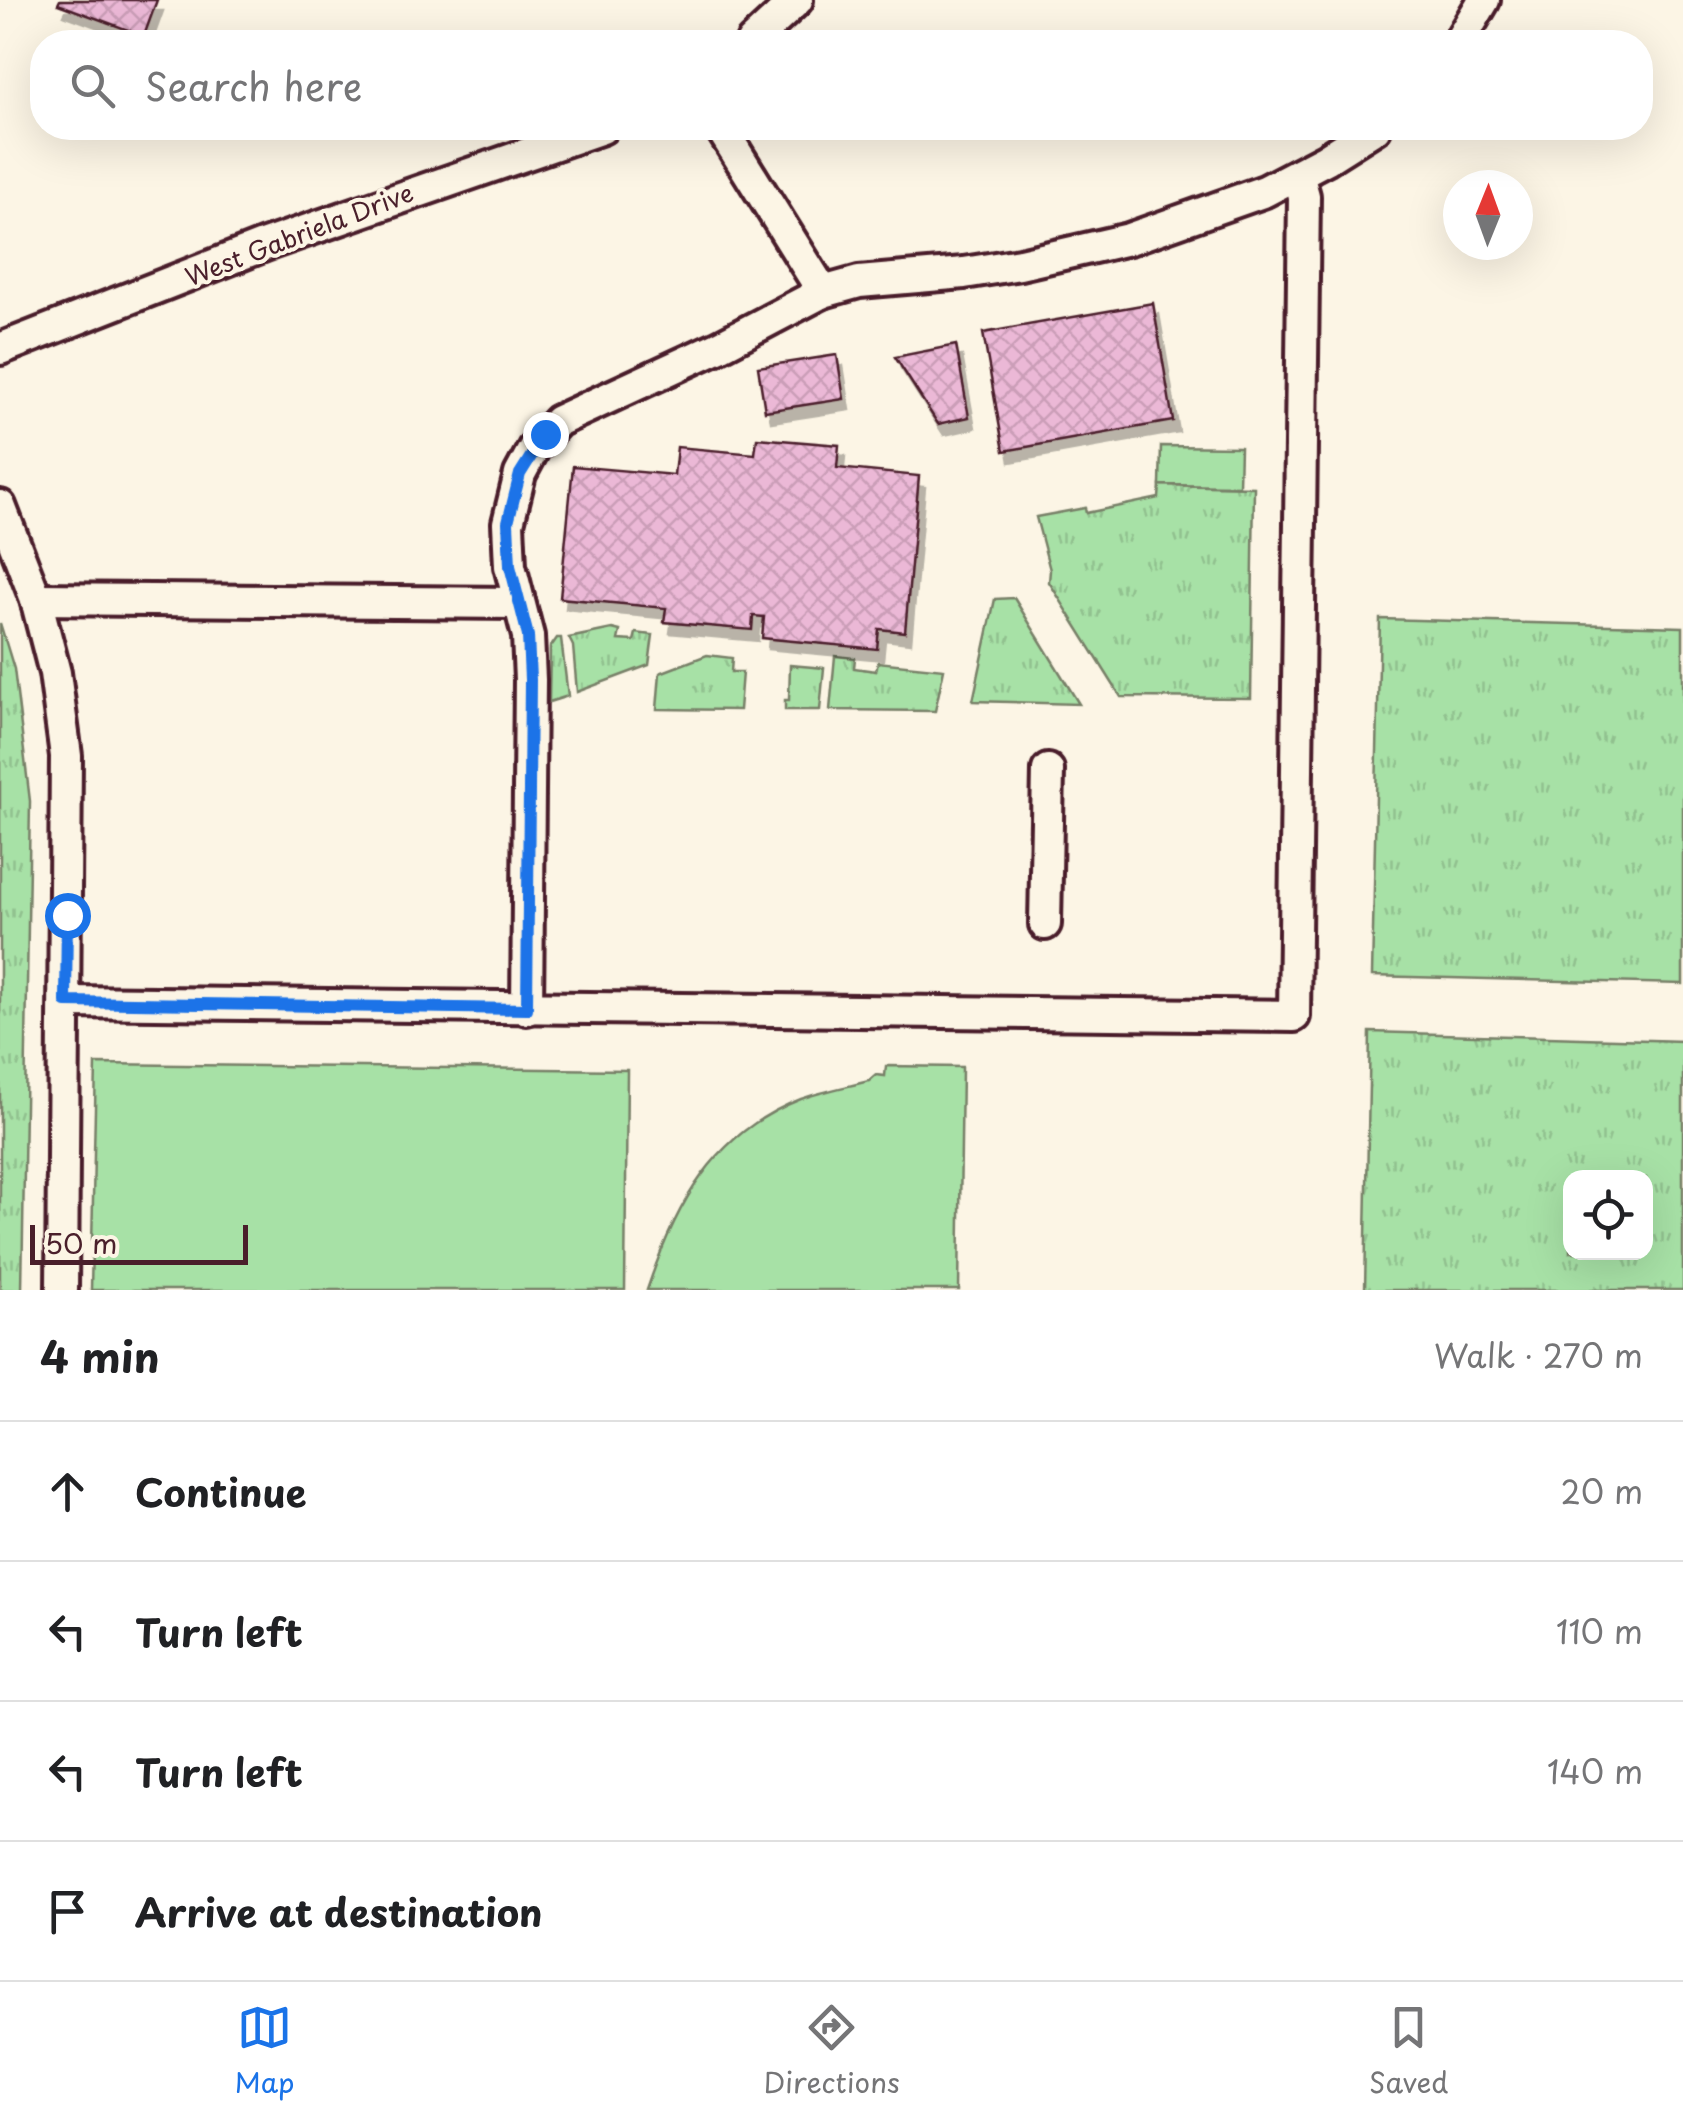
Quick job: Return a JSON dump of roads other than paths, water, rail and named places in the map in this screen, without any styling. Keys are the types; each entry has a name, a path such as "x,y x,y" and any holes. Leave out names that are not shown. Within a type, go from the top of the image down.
{"street":[{"path":"765,30 797,0"},
{"path":"1466,30 1484,0"},
{"name":"West Gabriela Drive","path":"0,350 282,239 567,140"},
{"path":"728,140 823,292"},
{"path":"527,1009 530,680 528,636 517,603 508,541 512,502 526,462 558,421 718,347 823,292 859,282 964,273 1112,243 1225,207 1298,174 1355,140"},
{"path":"66,1002 1294,1016 1304,196 1298,174"},
{"path":"0,506 36,599 55,673 66,756 62,1290"},
{"path":"36,599 517,603"},
{"path":"1045,924 1048,770"}]}
